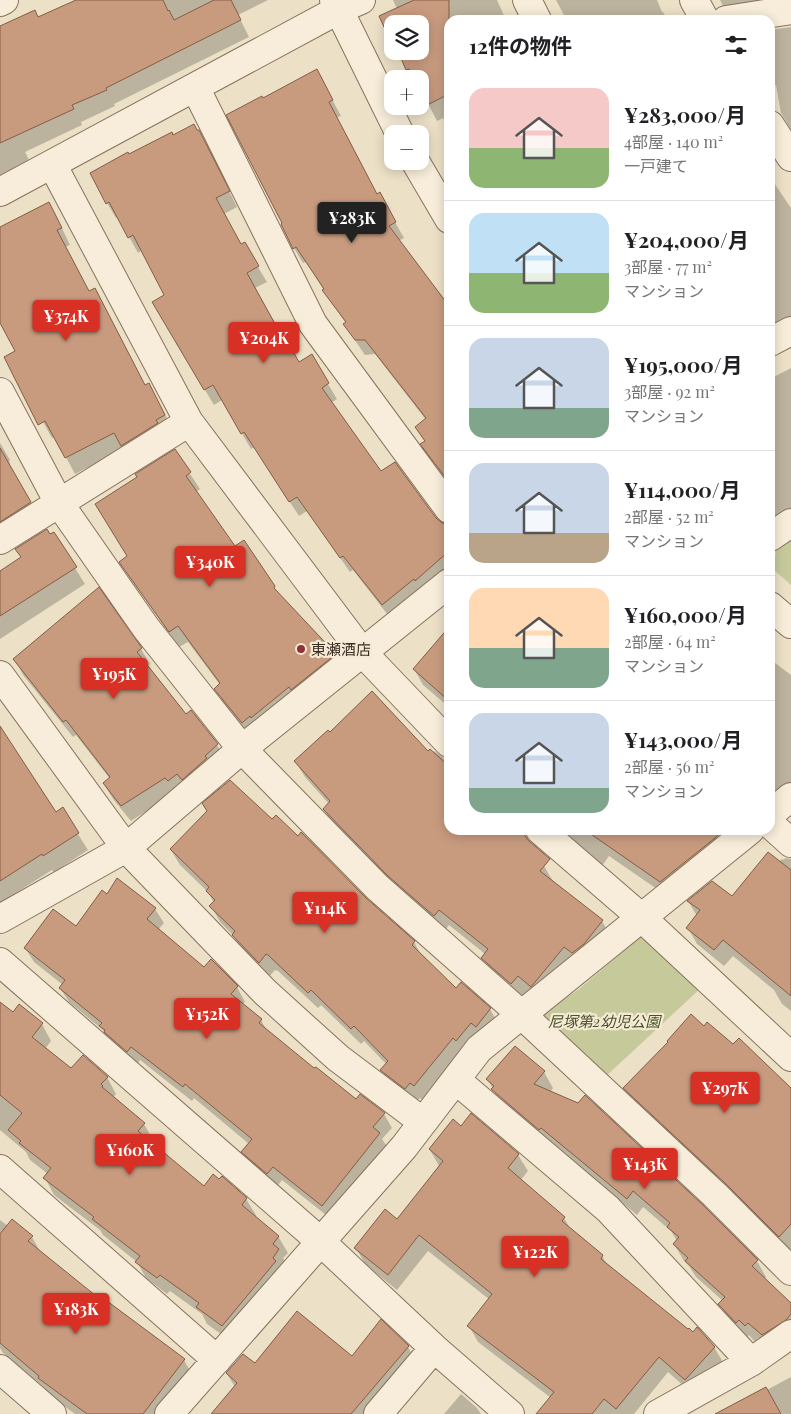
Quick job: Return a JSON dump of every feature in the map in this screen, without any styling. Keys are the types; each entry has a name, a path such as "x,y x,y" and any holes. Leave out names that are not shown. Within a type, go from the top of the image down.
{"street":[{"path":"0,2 4,0"},
{"path":"526,0 534,15"},
{"path":"694,0 702,15"},
{"path":"0,192 195,87 344,3 396,125"},
{"path":"758,15 791,10"},
{"path":"195,87 313,324 444,502"},
{"path":"775,132 789,152"},
{"path":"52,164 189,422 362,652 444,738"},
{"path":"420,170 444,210"},
{"path":"775,339 791,331"},
{"path":"0,392 59,503 146,628 242,749 377,887 522,1015 715,1195 791,1271"},
{"path":"0,540 189,422"},
{"path":"775,534 791,523"},
{"path":"0,919 126,848 242,749 444,587"},
{"path":"775,610 791,624"},
{"path":"0,675 126,848 266,992 338,1058 423,1122"},
{"path":"775,810 791,797"},
{"path":"775,829 791,843"},
{"path":"546,835 642,918 791,1057"},
{"path":"169,1414 404,1147 480,1050 744,835"},
{"path":"0,962 320,1241 434,1348 510,1414"},
{"path":"456,1080 608,1209 750,1362"},
{"path":"0,1169 217,1360"},
{"path":"658,1414 689,1406 791,1334"},
{"path":"378,1414 434,1348"},
{"path":"0,1369 52,1414"}],"green space":[{"path":"791,538 791,585 775,571 776,547"},
{"name":"尼塚第2幼児公園","path":"644,934 702,987 604,1078 537,1017 579,989"}],"building":[{"path":"76,0 163,0 174,20 214,0 231,0 241,20 106,88 107,90 72,105 74,109 0,143 0,26 35,10 38,17"},
{"path":"414,0 449,0 449,15 444,15 444,96 429,104 429,70 406,70 402,60 429,60 429,15 384,15 384,27 379,16"},
{"path":"317,69 333,100 329,102 377,194 380,192 396,222 389,226 444,299 444,475 420,444 425,441 415,427 426,418 365,340 355,340 343,324 346,322 322,290 324,289 296,247 293,249 282,223 226,115 262,96 263,98"},
{"path":"194,124 197,130 199,130 230,191 216,198 241,244 245,242 259,266 247,273 275,324 277,323 299,362 312,354 329,383 322,388 381,471 395,462 436,518 444,523 444,555 415,581 414,579 382,605 343,556 340,558 297,497 289,502 244,432 241,434 213,385 204,390 152,302 164,295 133,235 128,238 109,202 106,204 90,173 128,152 129,154 172,132 173,135"},
{"path":"49,202 62,228 57,230 89,291 95,288 145,385 149,383 165,415 156,420 158,423 121,446 114,433 65,458 45,421 38,425 4,357 15,351 0,323 0,227"},
{"path":"0,448 31,502 0,522"},
{"path":"175,449 191,472 186,476 235,546 244,540 275,586 274,588 336,654 291,690 289,687 251,718 250,716 242,723 214,689 220,683 178,626 169,632 119,562 127,556 95,504 137,477 135,474"},
{"path":"47,529 50,534 54,532 77,567 0,616 0,571 21,557 15,549"},
{"path":"99,587 142,648 137,652 186,714 191,710 218,744 205,756 207,758 182,780 177,774 168,781 165,778 121,806 103,783 110,777 66,720 63,722 13,659"},
{"path":"444,633 444,697 413,669"},
{"path":"372,691 428,751 430,749 444,762 444,835 525,835 529,841 550,859 540,871 603,920 584,944 572,953 564,947 531,987 518,976 511,984 481,958 488,949 439,910 434,916 388,876 323,809 330,801 294,761 328,730 330,732"},
{"path":"0,726 56,812 63,807 79,833 0,881"},
{"path":"230,780 272,819 276,815 298,836 301,832 366,898 415,941 412,945 456,988 461,982 491,1008 476,1027 471,1023 456,1041 453,1038 414,1086 410,1083 405,1089 380,1070 388,1061 354,1026 351,1029 311,990 308,993 268,955 266,954 259,963 232,935 235,931 209,906 215,900 206,891 209,887 170,849 207,811 202,803"},
{"path":"592,835 718,835 660,882"},
{"path":"768,852 791,870 791,996 723,940 714,950 686,928 700,910 687,901 712,881 732,896"},
{"path":"117,878 156,908 147,919 204,967 211,959 238,986 231,994 262,1019 259,1023 314,1068 316,1067 356,1099 360,1094 385,1113 373,1127 380,1133 322,1206 273,1167 267,1174 241,1152 252,1139 185,1084 183,1087 131,1047 127,1052 104,1032 105,1030 99,1026 102,1023 59,988 65,980 24,948 53,909 76,926 102,890 107,894"},
{"path":"0,1002 13,1012 19,1004 43,1023 32,1037 71,1068 83,1055 108,1077 101,1084 102,1087 145,1123 138,1131 204,1186 213,1174 219,1179 222,1176 247,1198 242,1205 279,1236 273,1244 279,1249 273,1258 276,1261 222,1326 196,1307 199,1303 160,1275 157,1278 135,1262 140,1256 92,1219 94,1217 43,1178 51,1168 19,1143 21,1141 8,1130 22,1113 0,1095"},
{"path":"691,1014 704,1026 707,1022 733,1044 739,1038 791,1088 791,1224 779,1237 726,1184 623,1088 668,1042"},
{"path":"515,1046 545,1071 534,1084 578,1103 585,1095 704,1206 758,1260 752,1266 791,1303 791,1314 786,1320 762,1335 748,1323 745,1326 739,1320 736,1323 718,1304 725,1297 685,1261 688,1258 673,1244 679,1237 667,1227 670,1223 633,1191 627,1199 541,1128 539,1130 491,1089 494,1086 486,1079"},
{"path":"471,1113 519,1154 508,1168 565,1217 562,1221 603,1255 601,1259 688,1329 693,1332 697,1327 715,1347 685,1380 659,1357 616,1409 604,1399 592,1414 536,1414 554,1392 467,1326 492,1294 419,1235 388,1275 354,1248 385,1209 397,1219 443,1161 429,1149 453,1119 461,1126"},
{"path":"12,1219 33,1236 28,1241 101,1300 103,1298 185,1359 143,1414 87,1414 38,1378 39,1376 0,1343 0,1234"},
{"path":"297,1311 352,1356 381,1319 409,1346 351,1414 211,1414 237,1383 226,1373 243,1354 255,1363"},
{"path":"766,1387 781,1414 715,1414"}],"place":[{"name":"東瀬酒店","path":"301,649"}]}
